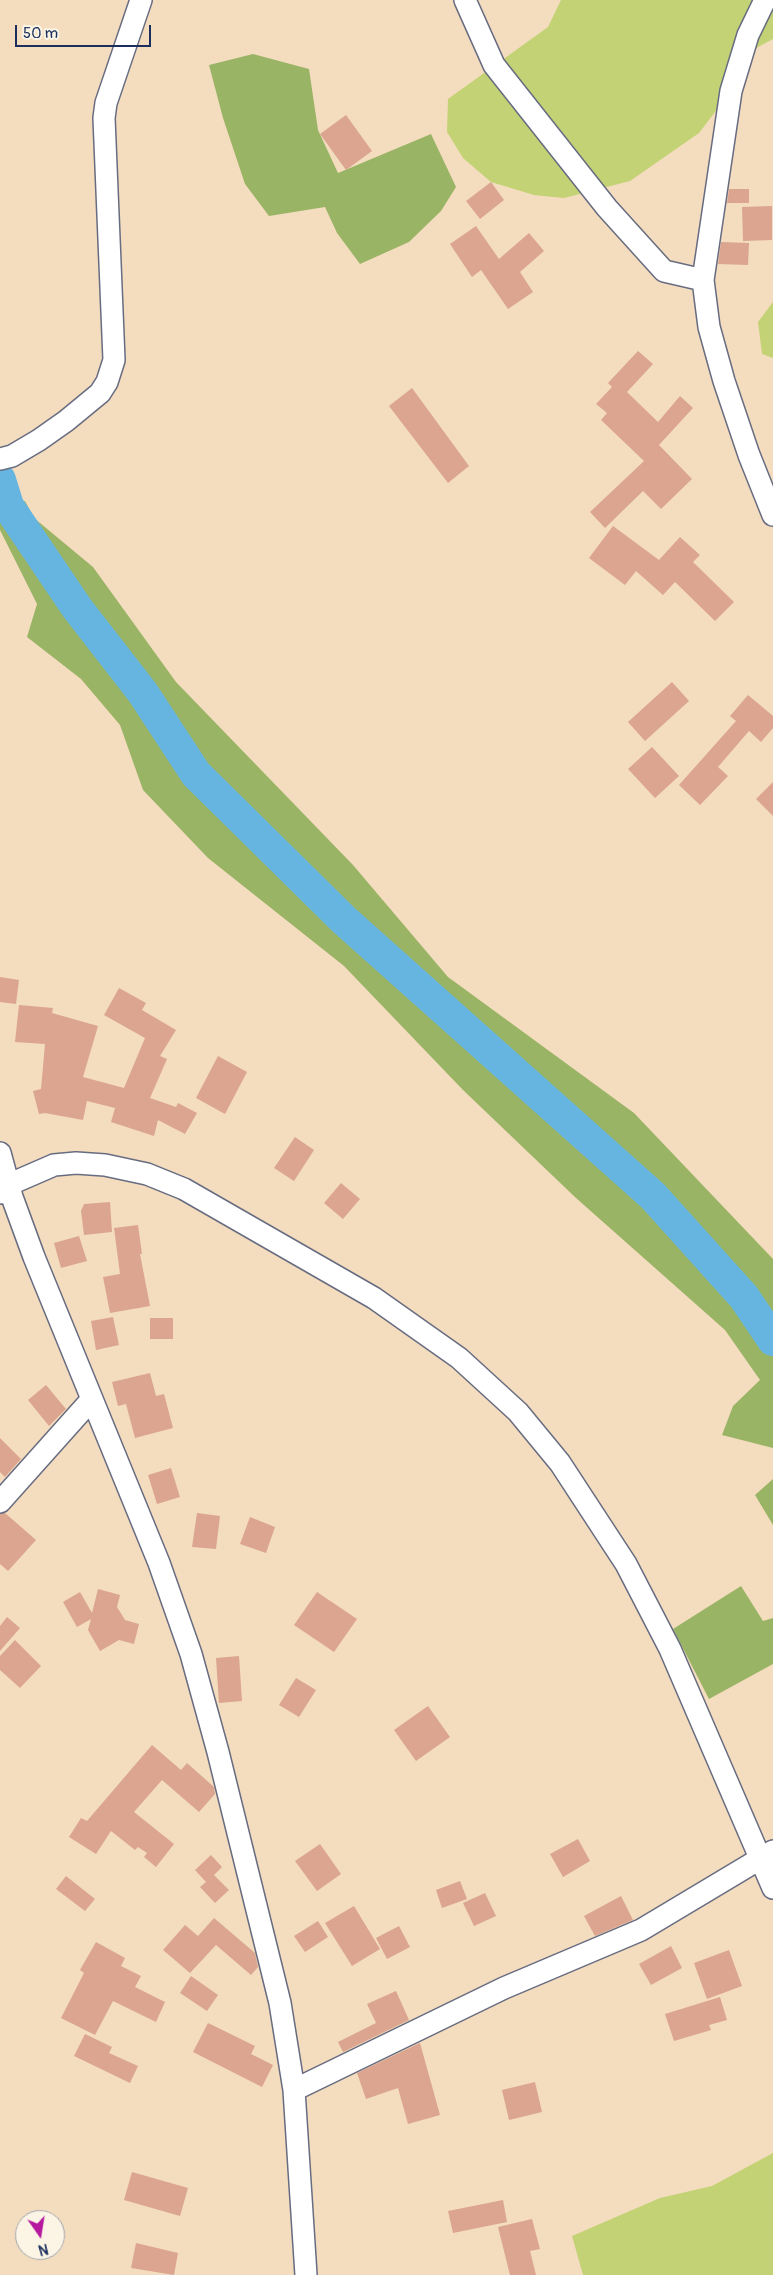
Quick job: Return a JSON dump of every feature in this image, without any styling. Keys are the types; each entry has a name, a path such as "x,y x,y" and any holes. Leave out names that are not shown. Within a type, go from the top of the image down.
{"street":[{"path":"0,459 12,456 39,440 100,393 107,382 114,360 104,118 106,103 141,0"},
{"path":"465,0 494,65 607,208 664,271 703,280"},
{"path":"765,0 748,35 730,91 703,280 709,326 724,381 749,455 773,515"},
{"path":"0,1153 4,1189 34,1257 158,1563 191,1654 218,1752 280,2003 294,2090 306,2275"},
{"path":"4,1189 54,1166 76,1163 104,1165 147,1174 184,1189 374,1298 459,1358 518,1412 560,1463 626,1564 670,1649 766,1855 773,1888"},
{"path":"0,1502 92,1399"},
{"path":"294,2090 504,1988 641,1930 766,1855"}],"green space":[{"path":"561,0 773,0 773,39 758,47 733,69 731,91 699,133 630,181 564,198 534,195 491,182 463,158 447,132 448,99 548,27"},
{"path":"253,54 309,69 318,130 338,173 431,134 456,187 441,211 409,242 360,264 337,233 325,207 269,216 245,184 223,118 209,65"},
{"path":"773,302 773,358 762,354 758,322"},
{"path":"25,501 34,518 93,567 176,682 353,865 448,977 634,1113 773,1259 773,1448 722,1435 733,1406 760,1380 725,1330 576,1198 463,1090 344,966 208,858 143,790 120,725 81,679 27,637 37,604 0,530 0,506"},
{"path":"773,1479 773,1525 755,1495"},
{"path":"741,1586 763,1621 773,1618 773,1664 709,1699 673,1629"},
{"path":"773,2153 773,2275 583,2275 572,2236 660,2198 712,2186"}],"building":[{"path":"346,115 372,151 346,170 320,134"},
{"path":"491,182 504,200 480,219 466,201"},
{"path":"729,189 749,189 749,203 727,203"},
{"path":"772,206 772,240 743,241 742,207"},
{"path":"476,226 499,259 529,233 544,251 520,272 533,292 508,309 481,270 472,277 450,244"},
{"path":"721,242 749,243 748,265 718,264"},
{"path":"638,351 653,364 627,392 658,422 680,396 693,408 659,445 692,479 661,509 643,491 605,528 590,512 644,461 601,420 607,413 596,404 612,387 608,383"},
{"path":"412,388 469,466 448,483 389,406"},
{"path":"613,526 659,560 680,537 700,555 693,562 734,602 715,621 675,582 663,595 636,571 625,585 589,558"},
{"path":"672,682 689,701 645,741 628,722"},
{"path":"748,695 773,716 773,728 761,742 749,731 718,767 728,776 700,805 679,785 736,721 730,716"},
{"path":"652,747 679,776 655,798 628,769"},
{"path":"773,782 773,816 756,799"},
{"path":"0,977 19,980 16,1004 0,1002"},
{"path":"119,988 146,1003 142,1010 176,1030 160,1056 167,1059 150,1098 176,1107 178,1103 197,1113 185,1134 158,1120 154,1136 111,1122 115,1108 87,1101 83,1120 45,1113 39,1114 33,1091 41,1089 45,1044 15,1042 19,1005 53,1008 52,1013 98,1026 83,1077 124,1088 145,1038 104,1015"},
{"path":"218,1056 247,1072 225,1114 196,1098"},
{"path":"295,1137 314,1150 294,1181 274,1168"},
{"path":"341,1183 360,1199 343,1219 324,1203"},
{"path":"110,1202 112,1232 84,1235 81,1211 84,1204"},
{"path":"138,1225 142,1254 140,1254 150,1306 110,1313 103,1277 120,1274 114,1228"},
{"path":"79,1236 87,1261 61,1268 54,1243"},
{"path":"113,1317 119,1345 96,1350 91,1321"},
{"path":"150,1318 173,1318 173,1339 150,1339"},
{"path":"150,1373 156,1396 164,1394 173,1428 135,1438 126,1404 118,1406 112,1382"},
{"path":"46,1385 66,1409 49,1426 28,1400"},
{"path":"0,1438 21,1459 5,1477 0,1472"},
{"path":"171,1468 180,1497 157,1504 148,1475"},
{"path":"5,1513 36,1540 8,1571 0,1564 0,1514"},
{"path":"197,1513 220,1516 216,1549 192,1547"},
{"path":"250,1517 275,1527 266,1553 240,1544"},
{"path":"98,1589 120,1595 117,1607 125,1620 139,1624 134,1644 119,1640 100,1651 88,1630 91,1619 77,1627 63,1602 80,1592 92,1613"},
{"path":"317,1592 357,1619 334,1652 294,1625"},
{"path":"7,1617 20,1628 0,1651 0,1626"},
{"path":"15,1640 41,1666 20,1688 0,1670 0,1656"},
{"path":"239,1656 242,1701 219,1703 216,1658"},
{"path":"296,1678 316,1690 299,1717 279,1705"},
{"path":"428,1706 450,1737 416,1761 394,1730"},
{"path":"152,1745 181,1770 187,1763 214,1787 215,1794 199,1812 162,1780 134,1812 174,1844 156,1867 144,1857 147,1853 138,1847 135,1850 111,1831 96,1854 69,1837 81,1818 87,1821"},
{"path":"578,1839 590,1861 563,1877 550,1854"},
{"path":"320,1844 341,1874 317,1891 295,1861"},
{"path":"211,1855 222,1867 214,1875 229,1890 215,1903 200,1887 206,1882 195,1870"},
{"path":"66,1876 95,1899 85,1911 56,1889"},
{"path":"460,1881 467,1899 442,1908 436,1890"},
{"path":"485,1893 496,1916 474,1926 463,1903"},
{"path":"621,1896 633,1920 595,1936 584,1916"},
{"path":"354,1906 380,1949 352,1966 325,1923"},
{"path":"214,1918 255,1953 258,1967 251,1975 216,1945 190,1973 163,1950 185,1925 198,1936"},
{"path":"318,1921 328,1937 305,1952 294,1936"},
{"path":"399,1926 410,1947 387,1959 376,1938"},
{"path":"96,1942 125,1958 121,1966 141,1976 135,1987 165,2002 156,2022 113,2001 95,2035 61,2018 84,1973 80,1970"},
{"path":"671,1946 682,1968 651,1985 639,1964"},
{"path":"729,1950 742,1986 707,1999 694,1963"},
{"path":"191,1976 218,1995 207,2011 180,1993"},
{"path":"396,1991 409,2020 343,2052 338,2042 376,2023 367,2004"},
{"path":"720,1997 727,2020 709,2025 711,2030 674,2041 665,2014"},
{"path":"208,2023 255,2046 251,2054 273,2065 262,2087 193,2052"},
{"path":"85,2034 112,2047 109,2053 138,2066 130,2083 74,2056"},
{"path":"420,2043 440,2115 408,2124 398,2088 366,2099 357,2073"},
{"path":"535,2082 542,2112 509,2120 502,2090"},
{"path":"132,2172 188,2188 180,2216 124,2200"},
{"path":"503,2200 507,2222 453,2233 448,2211"},
{"path":"532,2219 540,2249 530,2251 536,2275 510,2275 498,2227"},
{"path":"136,2243 178,2253 174,2275 131,2268"}],"waterway":[{"path":"0,480 8,506 77,608 143,693 196,774 344,920 653,1196 744,1297 773,1340"}]}
